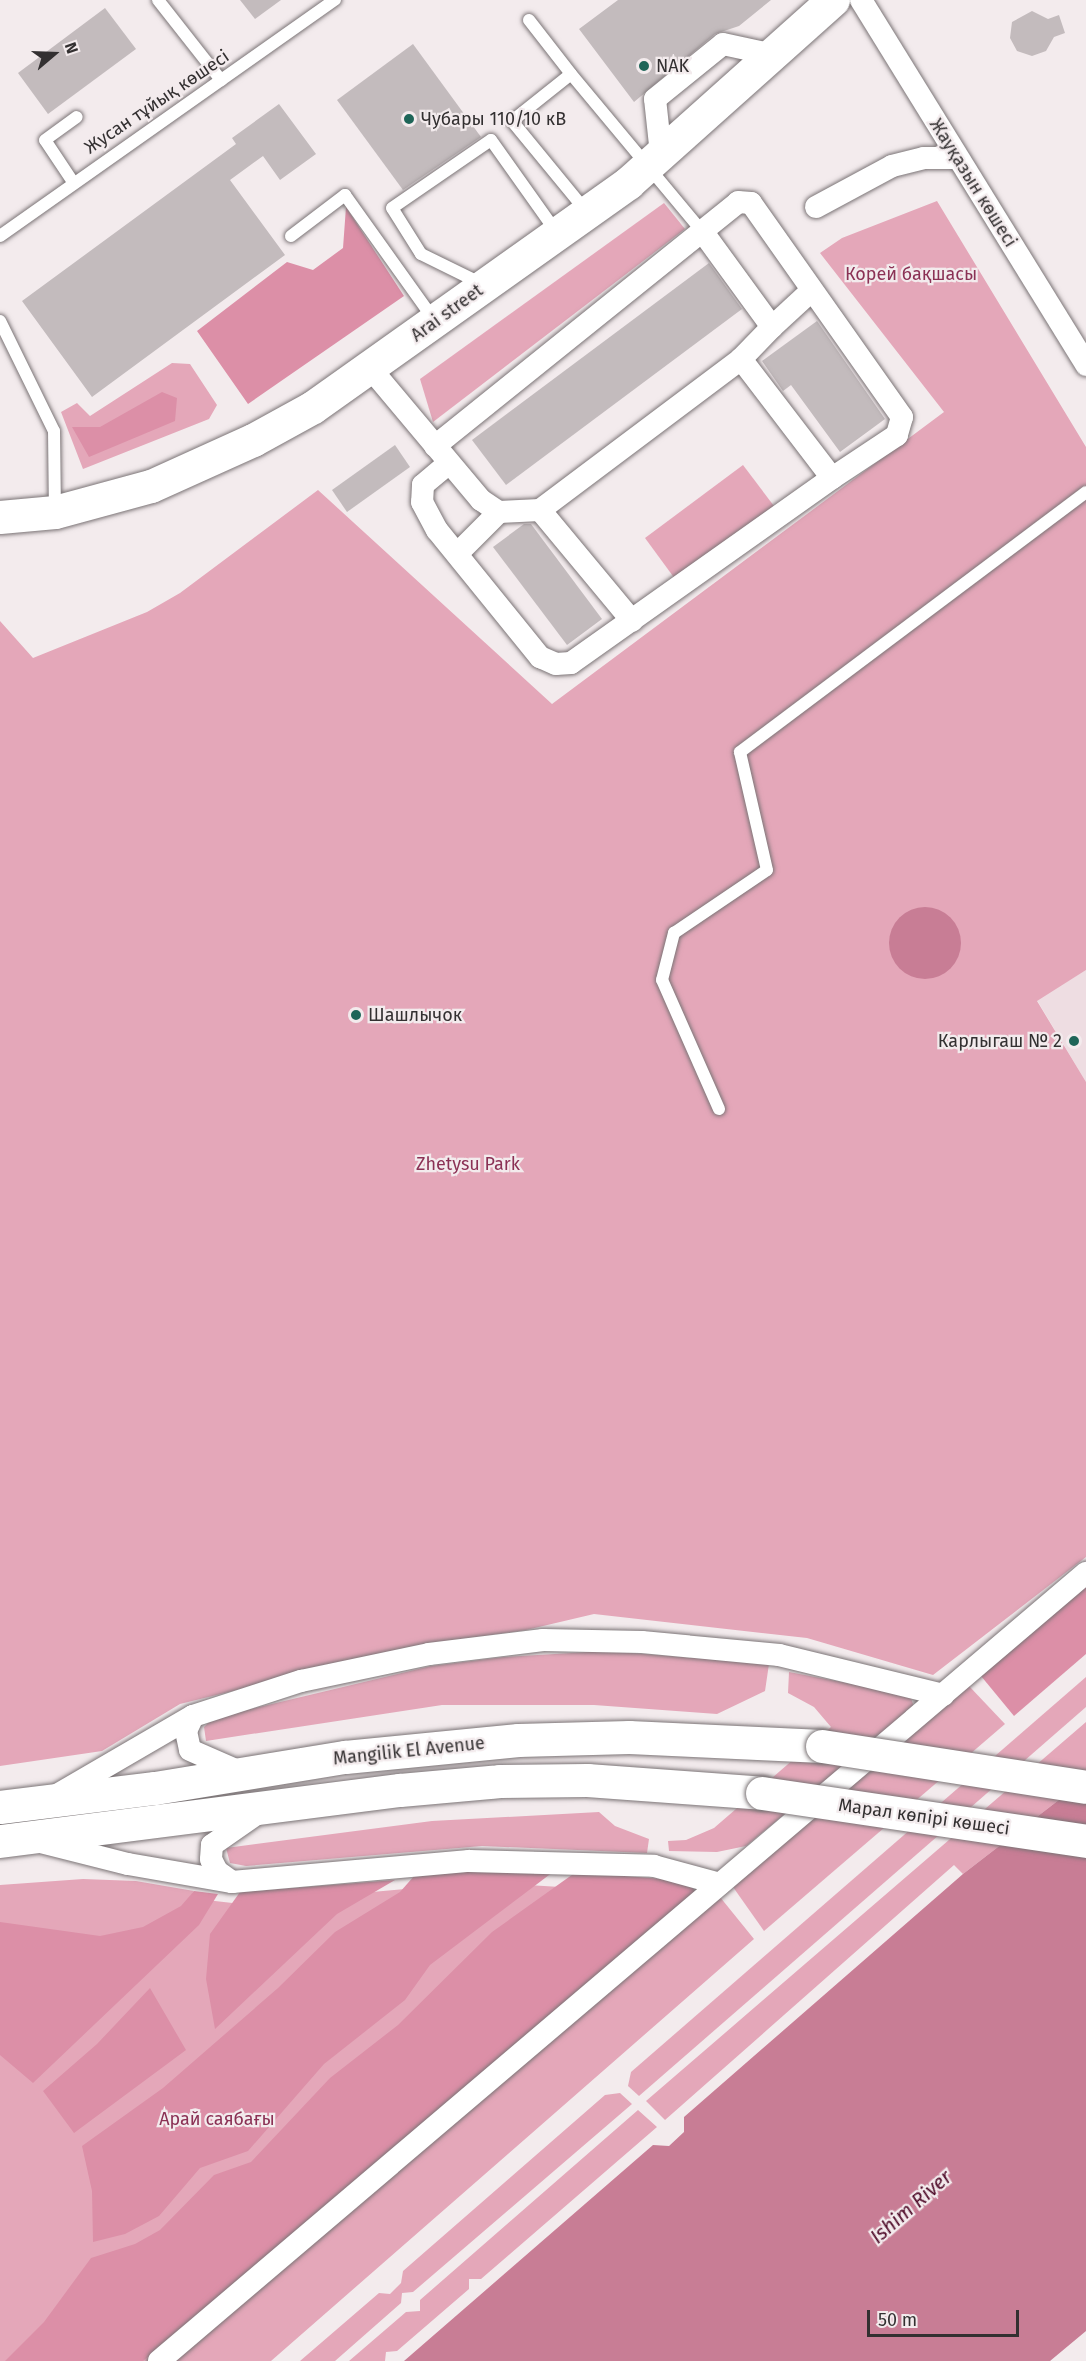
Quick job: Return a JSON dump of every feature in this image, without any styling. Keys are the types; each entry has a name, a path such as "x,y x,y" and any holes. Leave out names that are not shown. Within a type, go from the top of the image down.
{"main road":[{"name":"Arai street","path":"0,517 55,512 151,486 252,440 313,407 371,369 434,321 558,234 655,159 774,56 834,0"},
{"name":"Mangilik El Avenue","path":"0,1807 244,1774 345,1757 518,1740 629,1737 822,1746 1086,1787"},
{"name":"Mangilik El Avenue","path":"14,1840 400,1790 500,1781 587,1780 762,1793"},
{"name":"Марал көпірі көшесі","path":"762,1793 1086,1841"}],"street":[{"name":"Жауқазын көшесі","path":"861,0 956,158 1086,365"},
{"path":"655,159 655,99 723,44 774,56"},
{"path":"816,207 892,166 924,158 956,158"},
{"path":"738,202 751,203 902,417 897,435 832,478 572,663 556,664 540,657 457,554 422,501 423,485 442,454 702,231 738,202"},
{"path":"702,231 772,327"},
{"path":"371,369 481,500 499,512 540,510 741,359 811,291"},
{"path":"741,359 832,478"},
{"path":"540,510 632,621"},
{"path":"457,554 499,512"},
{"path":"159,2361 1086,1573"},
{"path":"45,1802 193,1716 301,1681 429,1654 543,1640 642,1642 779,1655 943,1695"},
{"path":"193,1716 186,1731 190,1750 244,1774"},
{"path":"232,1882 216,1871 211,1859 212,1845 265,1808"},
{"path":"14,1840 117,1862 232,1882 470,1861 654,1866 720,1884"}],"lane":[{"path":"158,0 220,80"},
{"name":"Жусан тұйық көшесі","path":"0,236 73,182 335,0"},
{"path":"529,20 571,74 655,159 702,231"},
{"path":"571,74 512,121 586,212"},
{"path":"73,182 45,140 77,117"},
{"path":"485,285 421,254 392,208 491,140 558,234"},
{"path":"291,236 345,195 434,321"},
{"path":"0,321 54,431 55,512"},
{"path":"719,1109 662,980 674,933 767,870 740,752 1086,492"}],"shaded area":[{"name":"Карлыгаш № 2","path":"1086,970 1086,1082 1037,1000"}],"green space":[{"name":"Zhetysu Park","path":"937,201 1086,447 1086,970 1037,1001 1086,1082 1086,1557 933,1675 807,1638 594,1614 526,1630 410,1647 180,1704 102,1751 0,1766 0,621 33,658 147,612 180,593 318,490 552,704 944,412 820,253 842,238"},
{"path":"664,203 685,229 433,422 420,379"},
{"path":"346,207 404,296 248,404 197,331 287,262 313,270 343,248"},
{"path":"172,363 190,364 217,405 209,419 83,469 61,412 77,403 90,416"},
{"path":"162,392 177,398 175,421 89,457 72,427 100,427"},
{"path":"743,465 777,510 678,583 645,538"},
{"path":"1086,1587 1086,1654 1014,1716 981,1676"},
{"path":"606,1651 769,1664 765,1691 717,1714 594,1705 442,1705 206,1741 204,1727 213,1718 431,1666 504,1657"},
{"path":"789,1672 910,1695 914,1707 746,1846 717,1852 669,1851 668,1841 686,1840 714,1828 831,1727 814,1707 788,1693"},
{"path":"1086,1677 1086,1707 639,2096 628,2086 631,2072"},
{"path":"969,1686 1005,1724 764,1931 733,1887"},
{"path":"1086,1722 1086,1779 963,1874 954,1865 665,2120 646,2101"},
{"path":"599,1812 615,1826 649,1839 647,1853 482,1846 246,1866 230,1863 226,1848 432,1821"},
{"path":"466,1872 553,1872 430,1965 405,2000 324,2064 248,2151 200,2168 159,2216 125,2234 93,2242 92,2191 82,2146 163,2088 278,1988 335,1932 400,1892 415,1875"},
{"path":"576,1872 687,1881 695,1891 143,2361 5,2361 44,2322 91,2258 135,2244 160,2230 214,2175 251,2162 330,2078 398,2025 492,1932"},
{"name":"Арай саябағы","path":"83,1879 136,1881 194,1891 189,1898 241,1904 482,1882 720,1897 754,1939 271,2361 0,2361 0,1885"},
{"path":"395,1880 337,1914 215,2029 206,1979 210,1934 240,1892"},
{"path":"194,1891 218,1894 199,1925 33,2083 0,2055 0,1922 100,1936 143,1927 181,1906"},
{"path":"150,1988 186,2050 74,2133 43,2091 97,2044"},
{"path":"620,2093 632,2104 413,2292 402,2293 401,2303 335,2361 300,2361 379,2293 390,2294 401,2283 403,2271 605,2095"},
{"path":"638,2110 657,2127 481,2279 469,2279 469,2289 397,2351 386,2352 385,2361 349,2361 406,2312 420,2311 420,2300"}],"water":[{"path":"925,907 939,910 951,917 958,929 961,943 958,957 951,969 939,976 925,979 911,976 899,969 892,957 889,943 892,929 899,917 911,910"},
{"name":"Ishim River","path":"1086,1779 1086,2331 1050,2361 404,2361 653,2145 669,2146 684,2132 684,2117 963,1874"}],"building":[{"path":"240,0 281,0 255,19"},
{"name":"NAK","path":"618,0 771,0 739,26 715,34 634,102 579,29"},
{"path":"105,8 136,49 48,114 18,73"},
{"path":"1032,11 1048,19 1059,15 1065,33 1054,37 1046,51 1032,56 1017,51 1010,38 1012,22"},
{"name":"Чубары 110/10 кВ","path":"413,44 481,137 403,190 337,100"},
{"path":"279,104 316,154 280,180 263,156 230,180 285,255 92,397 22,301 236,144 232,138"},
{"path":"709,263 742,309 506,485 472,440"},
{"path":"817,321 885,419 840,452 791,385 783,391 762,361"},
{"path":"395,445 410,467 347,512 332,490"},
{"path":"524,524 531,524 602,619 567,645 493,547"}],"place":[{"name":"NAK","path":"644,66"},
{"name":"Чубары 110/10 кВ","path":"409,119"},
{"name":"Шашлычок","path":"356,1015"},
{"name":"Карлыгаш № 2","path":"1074,1041"}],"park label":[{"name":"Корей бақшасы","path":"911,274"}]}
